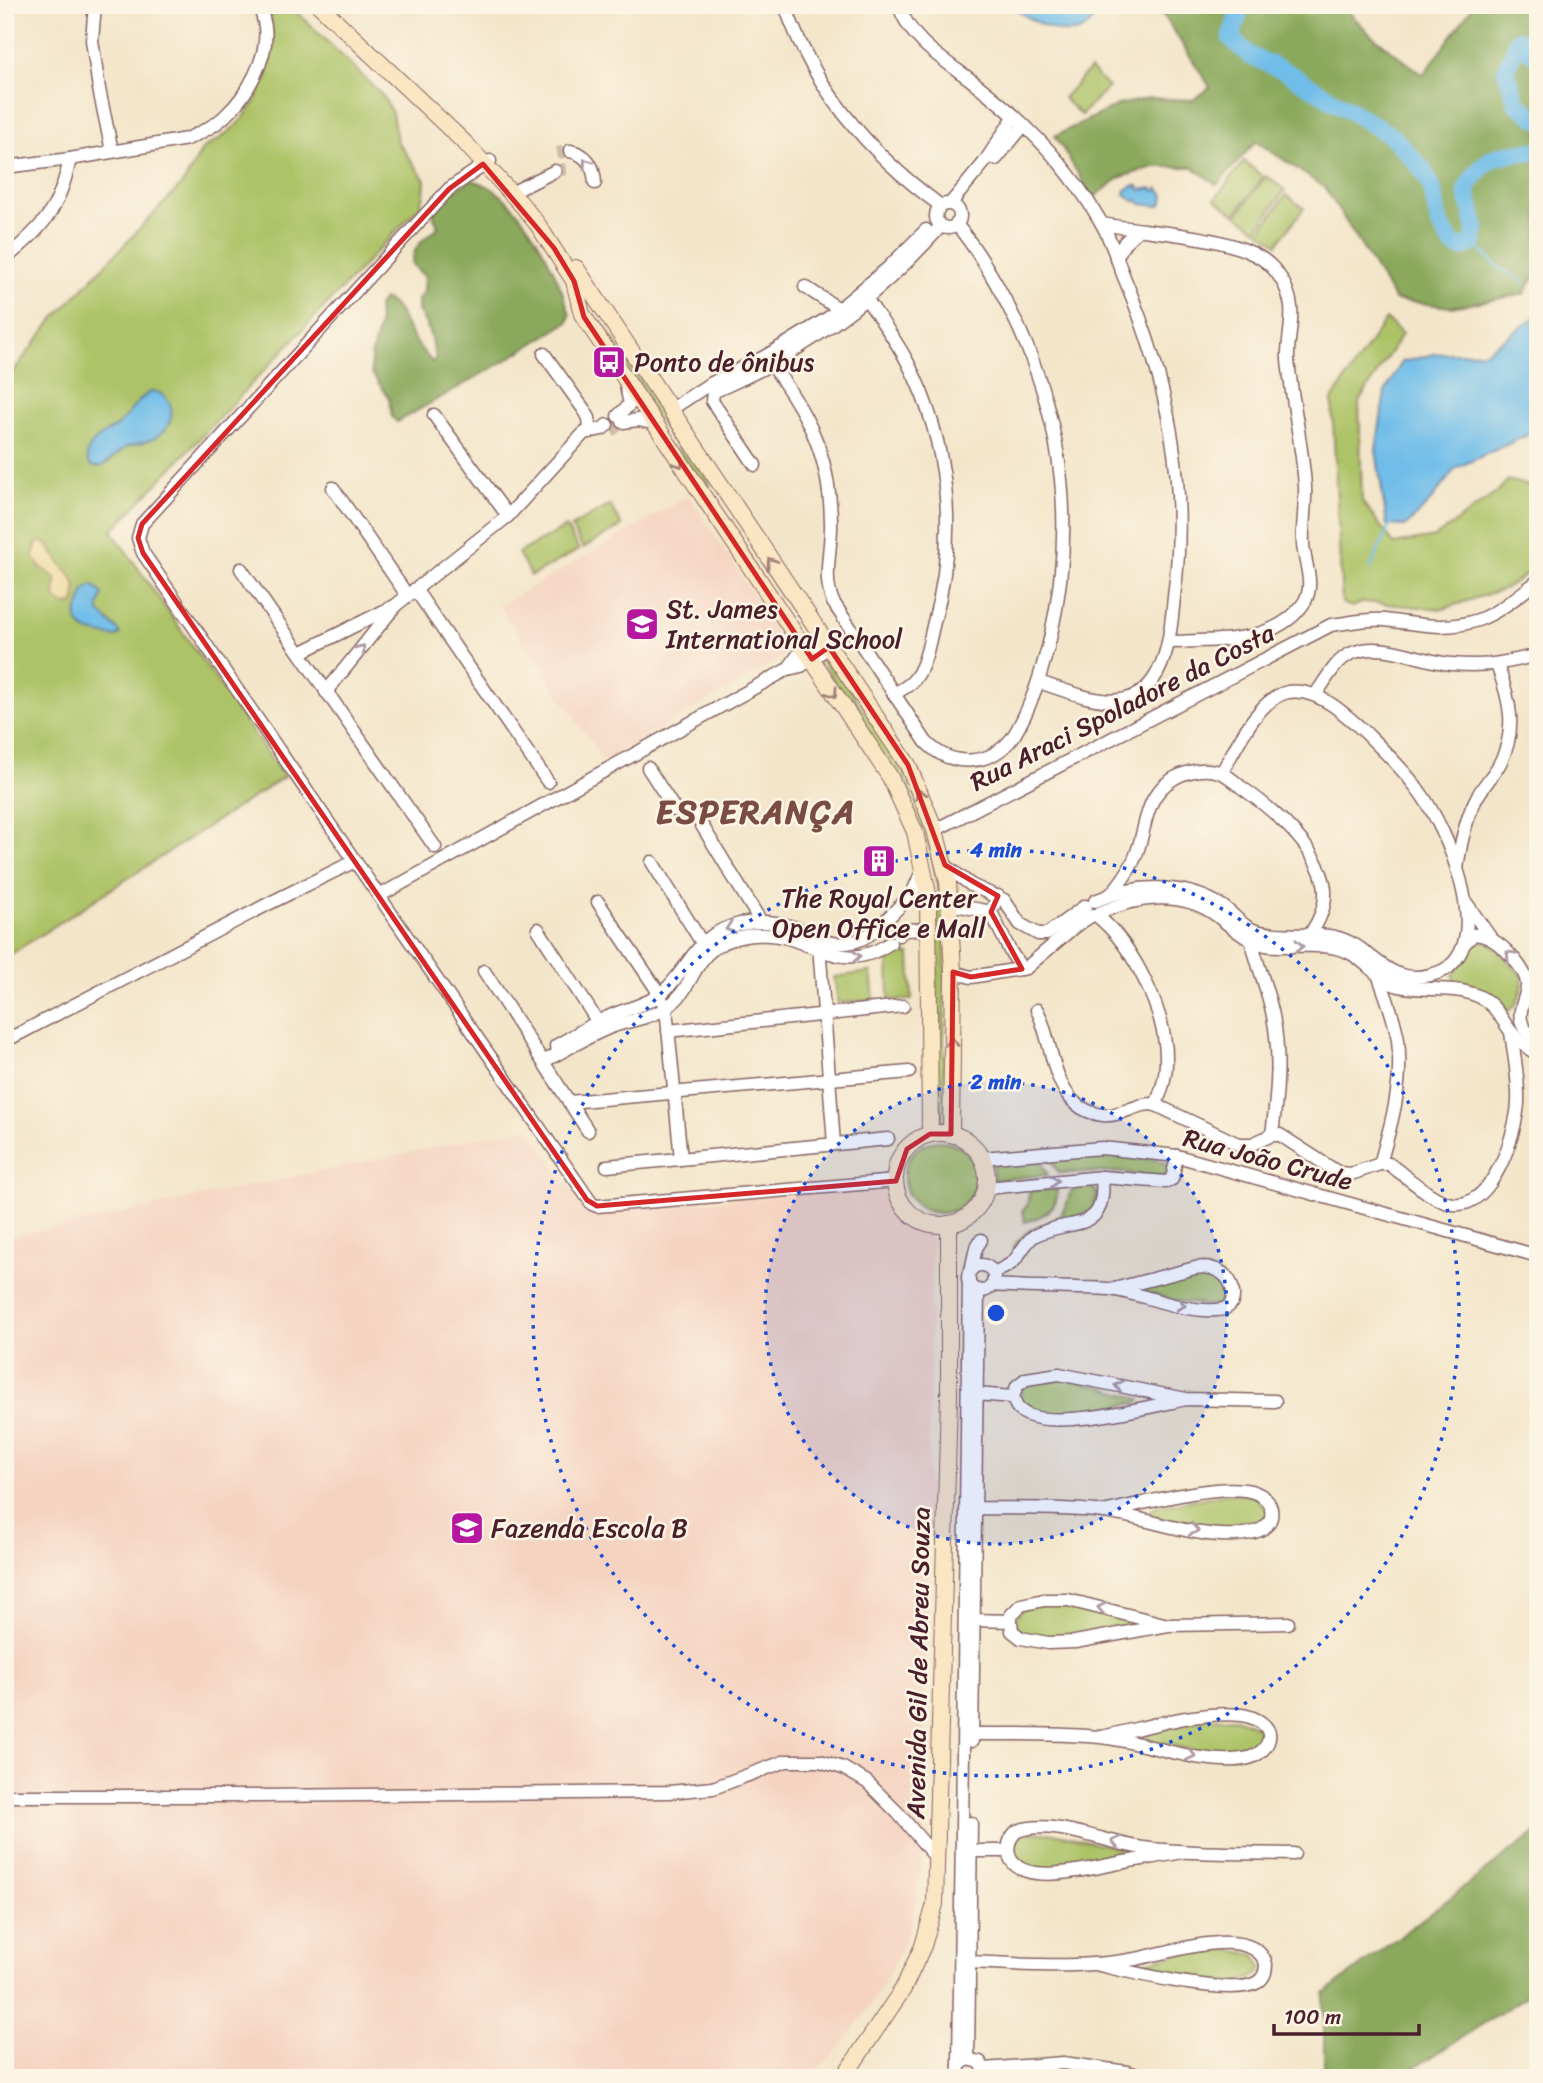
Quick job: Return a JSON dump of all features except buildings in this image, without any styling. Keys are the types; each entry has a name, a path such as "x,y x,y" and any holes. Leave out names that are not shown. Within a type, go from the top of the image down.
{"street":[{"path":"95,5 92,40 111,151"},
{"path":"5,167 187,139 202,132 225,117 244,94 262,57 266,28 260,5"},
{"path":"319,5 515,190 550,229 908,765 935,830 945,864 950,904 953,972 951,1134"},
{"path":"785,5 791,25 817,74 849,120 893,168 950,206 959,218 956,225"},
{"path":"899,5 913,31 934,54 1019,121 1068,173 1102,224 1148,336 1173,432 1179,531 1176,588 1168,642 1161,667 1153,681 1141,692 1123,701 1095,700 1039,682"},
{"path":"939,223 936,212 950,206 1019,121"},
{"path":"570,151 587,159 594,171 595,183"},
{"path":"5,259 43,225 58,200 70,159"},
{"path":"486,162 449,188 142,524 138,538 143,553 592,1205 896,1181"},
{"path":"515,190 555,172"},
{"path":"515,190 574,281 582,314 890,777 915,832 928,894 930,1135"},
{"path":"939,223 949,227 956,225"},
{"path":"755,465 712,401 711,395 769,360 864,295 896,261 939,223"},
{"path":"1102,224 1187,236 1230,245 1257,255 1270,265 1280,278 1286,287 1291,306 1288,359 1305,489 1303,543 1308,590 1304,601 1298,610 1271,628 1246,637 1168,642"},
{"path":"769,360 806,416 826,469 832,535 828,576 830,593 926,742 940,754 958,760 983,760 1007,744 1026,715 1039,682 1054,622 1064,537 1059,454 1049,409 1026,344 1007,302 981,258 956,225"},
{"path":"1116,258 1125,242 1137,231"},
{"path":"805,286 839,309"},
{"path":"670,410 708,385 769,360 839,309 864,295"},
{"path":"864,295 903,354 920,388 940,448 946,486 947,551 940,602 919,671 912,682 894,694"},
{"path":"592,329 600,320 622,337"},
{"path":"544,354 585,411 589,418 590,432"},
{"path":"624,379 630,404 620,419 652,423"},
{"path":"434,415 508,516"},
{"path":"326,692 396,605 508,516 581,435 609,428"},
{"path":"333,488 548,782"},
{"path":"241,569 435,847"},
{"name":"Rua Araci Spoladore da Costa","path":"935,830 1331,625 1383,620 1450,627 1480,619 1538,581"},
{"path":"300,653 396,605"},
{"path":"379,896 788,668 794,659 808,655 826,643"},
{"path":"1315,695 1341,660 1361,650 1385,651 1449,664 1497,665 1538,655"},
{"path":"1457,870 1469,815 1509,742 1510,705 1497,665"},
{"path":"1222,772 1252,721 1266,705 1288,692 1315,695 1348,717 1399,766 1423,797 1440,828 1457,870 1468,917 1464,943"},
{"path":"648,768 675,810 690,813 698,819 761,922"},
{"path":"953,972 971,978 1022,969 1110,894 1132,864 1147,811 1163,786 1181,775 1202,770 1222,772 1281,819 1301,841 1324,883 1325,901 1319,921 1311,933"},
{"path":"1440,828 1458,827 1469,815"},
{"path":"5,1041 355,861"},
{"path":"652,862 702,943"},
{"path":"945,864 971,885 998,896 1006,902 1020,924 1042,935 1093,910 1137,900 1177,899 1212,912 1267,945 1341,950 1380,971 1411,976 1445,970 1455,961 1469,937 1477,933 1490,937"},
{"path":"924,868 931,877 939,898 950,904 991,912"},
{"path":"601,1026 666,1008 687,984 705,954 734,939 778,936 819,945 852,943 866,938 912,894 924,868"},
{"path":"1110,894 1149,888 1189,892 1213,901 1251,935 1278,1045 1278,1089 1272,1135"},
{"path":"998,896 991,912 1022,969"},
{"path":"1463,898 1490,937 1524,970 1527,985 1520,1017 1535,1048"},
{"path":"598,902 666,1008 681,1159"},
{"path":"1093,910 1110,926 1133,959 1159,1018 1166,1061 1165,1077 1156,1105"},
{"path":"542,1058 660,996 702,943 724,929 761,922 793,927 808,932 819,945 843,957 865,956 894,939 903,930 929,929"},
{"path":"538,929 601,1026"},
{"path":"1251,935 1311,933 1348,941 1360,948 1380,971 1397,985 1470,993 1484,999 1501,1016 1511,1032 1535,1048"},
{"path":"819,945 827,1080 834,1144"},
{"path":"1445,970 1447,981 1455,991"},
{"path":"484,971 588,1131"},
{"path":"1380,971 1395,1026 1400,1070 1395,1110 1380,1164"},
{"path":"668,1031 903,1006"},
{"path":"1501,1016 1513,1013 1522,1006"},
{"path":"1037,1010 1044,1022 1060,1082 1077,1103 1096,1114 1122,1113 1146,1104 1156,1105 1238,1144 1252,1144 1272,1135 1280,1135 1339,1173 1350,1174 1380,1164 1389,1164 1444,1202 1462,1205 1480,1196 1494,1177 1509,1144 1517,1117 1517,1081 1511,1032"},
{"path":"1517,1081 1521,1064 1535,1048"},
{"path":"569,1102 909,1072"},
{"path":"951,1134 964,1139 974,1147 985,1167 986,1188 982,1201 962,1220 949,1224 935,1225 910,1213 901,1202 896,1181 899,1161 906,1149 917,1140 930,1135 951,1134"},
{"path":"607,1166 888,1139"},
{"name":"Rua João Crude","path":"982,1158 1102,1148 1177,1156 1538,1256"},
{"path":"986,1188 1102,1177 1169,1181 1172,1179 1177,1156"},
{"path":"992,1270 1013,1262 1034,1237 1082,1222 1096,1214 1103,1201 1102,1177"},
{"name":"Avenida Gil de Abreu Souza","path":"843,2078 903,1989 923,1946 935,1904 949,1397 949,1224"},
{"path":"962,2067 970,1275 976,1248 981,1240"},
{"path":"992,1270 986,1290 978,1290 970,1285 970,1275 978,1266 1114,1289 1135,1289 1195,1268 1208,1267 1219,1270 1226,1277 1234,1296 1226,1308 1213,1310 1156,1301 1135,1289"},
{"path":"962,2067 969,1962 978,1290"},
{"path":"1186,1399 1072,1420 1028,1415 1017,1408 1013,1397 1017,1386 1026,1380 1059,1374 1186,1399 1275,1401"},
{"path":"1141,1407 1143,1391"},
{"path":"976,1394 1013,1397"},
{"path":"975,1508 1103,1512 1207,1533 1234,1535 1264,1529 1270,1521 1271,1508 1260,1494 1235,1489 1103,1512"},
{"path":"1146,1503 1148,1520"},
{"path":"1140,1623 1075,1642 1048,1643 1021,1638 1012,1631 1011,1615 1021,1605 1044,1600 1068,1601 1140,1623 1288,1623"},
{"path":"974,1620 1011,1621"},
{"path":"972,1734 1101,1737 1198,1757 1242,1759 1260,1753 1266,1747 1269,1737 1268,1730 1258,1720 1221,1713 1199,1715 1101,1737"},
{"path":"1145,1728 1145,1745"},
{"path":"5,1796 669,1792 713,1788 774,1764 808,1759 843,1768 867,1782 937,1859"},
{"path":"1139,1854 1062,1830 1035,1827 1017,1831 1010,1840 1008,1851 1011,1860 1018,1867 1049,1874 1062,1874 1139,1854 1294,1854"},
{"path":"970,1851 1008,1851"},
{"path":"969,1962 1134,1965 1215,1988 1256,1983 1266,1970 1264,1958 1258,1952 1240,1944 1209,1942 1134,1965"},
{"path":"962,2067 980,2062 984,2073 1063,2063 1128,2072 1148,2078"}],"highlighted area":[{"path":"483,164 554,248 574,281 584,317 812,659 829,647 908,765 945,865 998,896 991,912 1022,969 971,977 953,972 951,1134 930,1134 907,1149 896,1181 597,1206 587,1200 143,553 138,538 142,524 449,189"}],"shaded area":[{"name":"St. James International School","path":"689,496 784,642 785,652 780,659 604,761 499,606"},
{"name":"Fazenda Escola B","path":"529,1127 586,1212 867,1187 891,1196 902,1215 910,1222 932,1232 923,1857 912,1920 882,1987 843,2044 808,2078 5,2078 5,1238"}],"green space":[{"path":"269,5 290,5 383,96 392,113 397,141 425,180 424,195 420,206 112,531 284,777 5,958 5,382 52,321 184,182 203,148 238,124 253,105 266,80 274,45"},
{"path":"1157,5 1342,5 1370,34 1423,75 1474,5 1538,5 1538,271 1524,294 1451,307 1395,300 1325,188 1256,141 1217,185 1193,167 1154,167 1121,177 1093,198 1055,136 1118,105 1149,98 1193,100 1210,87"},
{"path":"1090,69 1108,87 1081,115 1063,98"},
{"path":"1244,161 1263,177 1235,214 1215,199"},
{"path":"1266,176 1285,190 1257,229 1237,215"},
{"path":"472,180 490,187 521,216 556,278 570,315 568,322 397,422 392,417 389,398 371,372 371,357 379,326 378,306 383,299 394,306 423,351 432,362 436,358 428,328 418,310 418,299 424,291 425,277 412,264 413,257 420,243 438,227 433,214 447,194"},
{"path":"1286,195 1304,208 1277,244 1260,231"},
{"path":"1386,319 1402,334 1359,402 1362,501 1394,544 1435,537 1496,493 1508,480 1538,488 1538,500 1533,511 1538,517 1538,566 1506,588 1443,609 1364,602 1352,607 1342,603 1332,400"},
{"path":"603,325 710,483 706,491 598,330"},
{"path":"610,505 622,526 583,548 571,527"},
{"path":"566,527 579,550 531,576 518,553"},
{"path":"828,655 906,776 935,848 942,895 939,894 931,852 822,661"},
{"path":"946,911 943,1127 936,1126 935,1117 937,913"},
{"path":"1474,940 1490,942 1523,977 1518,1001 1507,1011 1455,983 1453,975 1468,955"},
{"path":"910,954 912,1000 889,1000 888,955"},
{"path":"871,972 874,999 838,1003 834,977"},
{"path":"940,1141 960,1147 970,1157 976,1177 970,1197 960,1207 940,1213 920,1207 910,1197 904,1177 910,1157 920,1147"},
{"path":"1093,1154 1158,1160 1168,1168 1166,1175 1158,1177 1117,1172 1059,1173 1050,1159"},
{"path":"1040,1161 1048,1175 994,1180 992,1164"},
{"path":"1090,1185 1098,1194 1092,1210 1017,1251 1013,1246 1025,1234 1062,1212 1072,1190"},
{"path":"1057,1189 1052,1207 1043,1215 1025,1222 1022,1212 1027,1206 1030,1190"},
{"path":"1205,1270 1222,1275 1230,1298 1219,1307 1175,1301 1138,1290 1139,1287"},
{"path":"1063,1379 1141,1399 1139,1402 1093,1412 1055,1415 1026,1408 1019,1398 1024,1387 1034,1382"},
{"path":"1227,1493 1255,1496 1268,1510 1264,1524 1239,1529 1206,1528 1173,1522 1148,1513 1154,1508"},
{"path":"1067,1604 1138,1621 1138,1624 1072,1639 1024,1635 1017,1627 1015,1620 1023,1608"},
{"path":"1235,1718 1260,1729 1263,1734 1261,1744 1244,1755 1218,1755 1152,1742 1146,1737 1151,1732 1204,1719"},
{"path":"1538,1831 1538,1989 1415,2067 1422,2078 1324,2078 1324,1994"},
{"path":"1026,1832 1059,1834 1139,1853 1072,1867 1036,1868 1022,1864 1012,1856 1017,1837"},
{"path":"1209,1947 1254,1954 1262,1967 1258,1974 1248,1979 1217,1982 1182,1978 1140,1965 1141,1963"}],"sand":[{"path":"40,541 75,582 74,604 64,605 55,598 56,578 39,566 33,557 36,544"}],"water":[{"path":"1009,5 1101,5 1093,20 1083,29 1072,32 1046,27"},
{"path":"1138,186 1140,190 1152,188 1155,191 1158,188 1164,195 1163,202 1159,206 1141,204 1138,200 1135,202 1125,194 1126,190"},
{"path":"1538,313 1538,430 1456,468 1429,503 1406,526 1387,525 1376,450 1385,392 1402,362 1434,354 1485,352"},
{"path":"153,391 161,394 170,404 171,417 165,430 152,439 125,448 102,466 91,465 88,450 93,443 119,424 142,398"},
{"path":"93,585 103,594 99,612 118,630 120,634 117,637 91,632 84,629 77,620 84,590"}],"waterway":[{"path":"1238,5 1240,9 1231,38 1250,56 1285,71 1393,137 1422,169 1432,187 1439,223 1452,244 1461,248 1473,243 1476,228 1466,190 1480,169 1487,162 1503,155 1538,151"},
{"path":"1538,58 1518,39 1506,71 1517,104 1538,119"},
{"path":"1473,243 1498,267 1525,283"},
{"path":"1370,569 1390,525"}],"tunnel":[{"path":"557,153 570,151"},
{"path":"555,171 566,169"},
{"path":"611,431 623,422"}],"place":[{"name":"Ponto de ônibus","path":"609,362"},
{"name":"St. James International School","path":"642,624"},
{"name":"The Royal Center Open Office e Mall","path":"879,861"},
{"name":"Fazenda Escola B","path":"467,1528"}],"district":[{"name":"ESPERANÇA","path":"756,811"}]}
